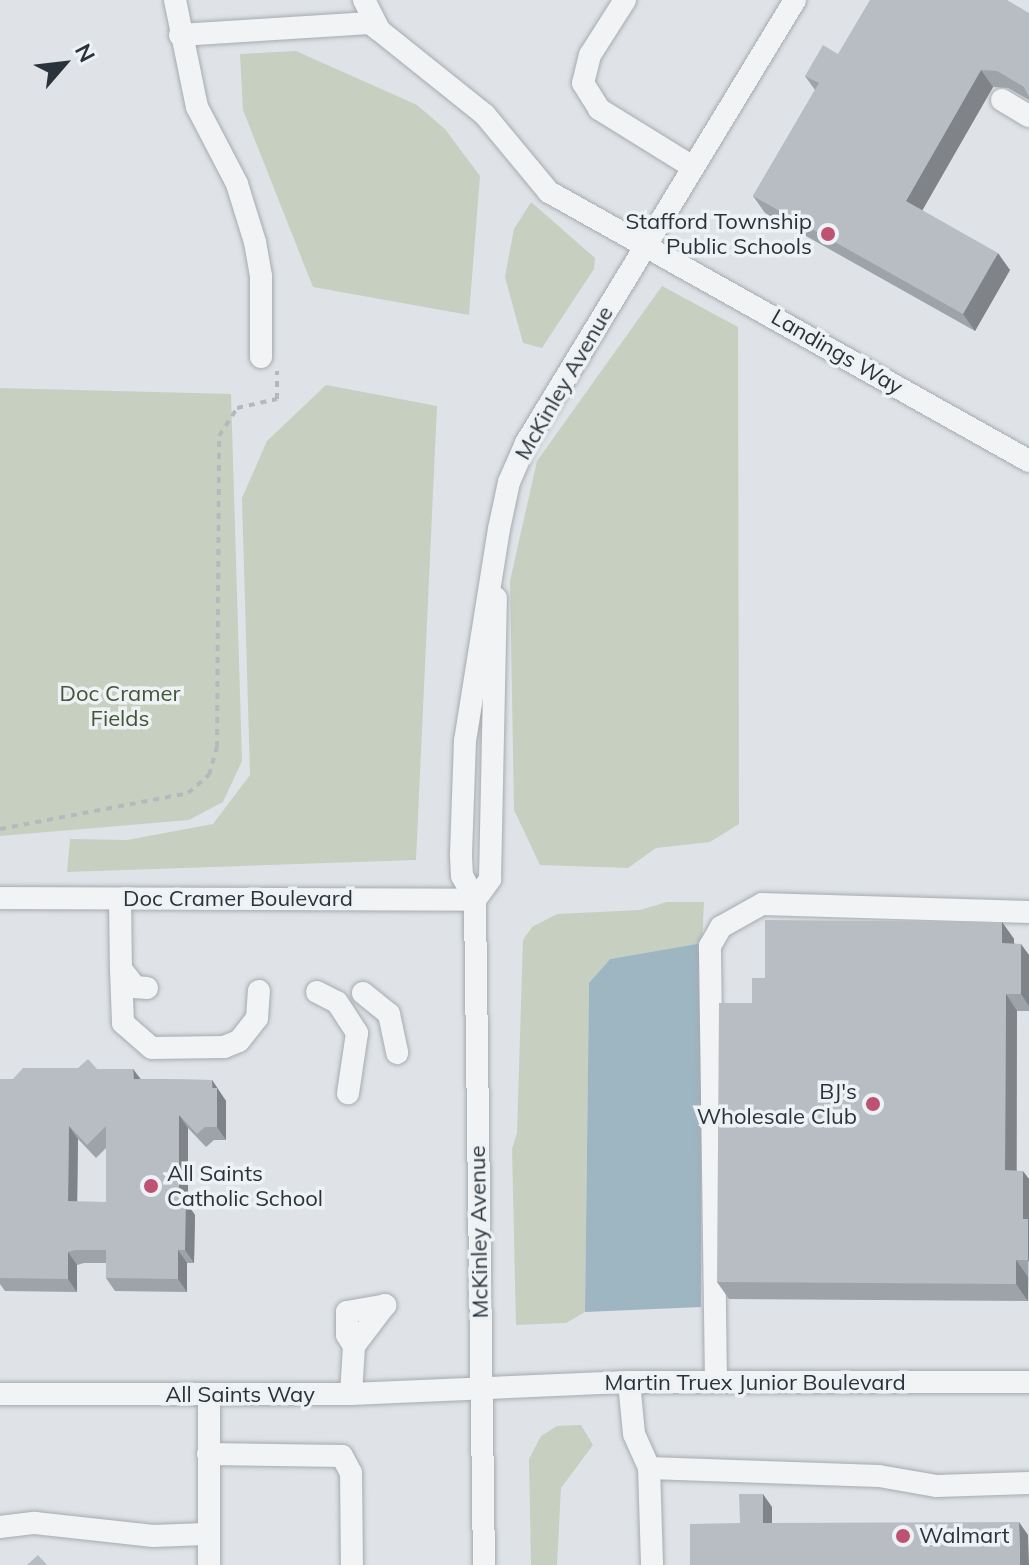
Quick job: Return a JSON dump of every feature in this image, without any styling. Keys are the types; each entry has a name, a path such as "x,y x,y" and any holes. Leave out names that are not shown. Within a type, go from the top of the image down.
{"street":[{"path":"175,0 197,107 237,184 252,229 261,276 269,357"},
{"path":"364,0 379,30"},
{"path":"625,0 590,55 583,83 599,109 693,167"},
{"name":"McKinley Avenue","path":"484,1565 475,900 490,879 499,529 509,482 526,443 795,0"},
{"path":"180,35 370,23 379,30"},
{"name":"Landings Way","path":"379,30 485,115 549,192 645,243 1029,461"},
{"path":"1002,100 1029,116"},
{"name":"Doc Cramer Boulevard","path":"0,898 475,900"},
{"path":"120,899 123,1023 152,1048 224,1047 239,1041 257,1018 259,991"},
{"path":"716,1382 710,946 721,927 762,904 1029,912"},
{"path":"121,969 135,987 147,988"},
{"path":"317,992 337,1002 357,1033 348,1093"},
{"path":"363,993 389,1014 397,1053"},
{"path":"351,1394 354,1346 389,1297"},
{"path":"629,1382 634,1434 649,1468 652,1565"},
{"name":"Martin Truex Junior Boulevard","path":"481,1390 629,1382 1029,1382"},
{"name":"All Saints Way","path":"0,1394 351,1394 481,1390"},
{"path":"209,1395 205,1534 209,1565"},
{"path":"208,1454 342,1456 351,1473 352,1565"},
{"path":"649,1468 879,1476 937,1486 1029,1483"},
{"path":"0,1527 35,1523 153,1536 205,1534"}],"path":[{"path":"0,829 188,793 209,775 217,747 218,446 222,426 237,408 277,399 269,357"}],"green space":[{"path":"296,51 417,105 445,129 480,176 469,315 313,287 243,110 240,54"},
{"path":"531,202 595,258 594,269 542,348 523,343 505,277 514,229"},
{"path":"662,286 738,327 739,824 710,842 656,848 628,868 540,865 514,810 510,581 537,461"},
{"path":"326,385 437,406 416,860 67,872 70,839 127,840 213,824 250,775 242,498 267,441"},
{"name":"Doc Cramer Fields","path":"0,388 231,394 242,761 223,802 189,820 0,836"},
{"path":"667,902 704,902 702,943 610,959 589,983 585,1312 566,1323 516,1325 512,1149 517,1133 523,940 532,927 557,914 640,910"},
{"path":"581,1425 593,1445 561,1488 557,1565 531,1565 529,1459 541,1436 557,1426"}],"water":[{"path":"702,943 701,1307 585,1312 589,983 610,959"}],"building":[{"path":"870,0 1007,0 1029,13 1029,97 1024,87 997,71 981,70 906,201 998,253 963,314 753,196 819,83 805,76 823,45 838,54"},
{"name":"BJ's Wholesale Club","path":"765,920 1002,922 1002,943 1021,944 1021,994 1006,994 1005,1170 1023,1171 1023,1219 1028,1219 1028,1260 1016,1260 1016,1284 717,1282 719,1003 752,1003 752,978 765,978"},
{"name":"All Saints Catholic School","path":"88,1059 97,1069 133,1069 134,1079 212,1080 212,1088 217,1088 217,1127 205,1127 197,1134 179,1115 179,1202 186,1202 185,1250 178,1250 178,1279 106,1278 106,1250 68,1252 68,1279 0,1278 0,1079 13,1079 23,1068 78,1068","holes":["69,1126 87,1145 106,1126 106,1202 68,1201"]},
{"name":"Walmart","path":"739,1494 763,1494 763,1523 1019,1522 1020,1565 690,1565 690,1524 740,1523"},
{"path":"38,1555 47,1565 27,1565"}],"place":[{"name":"Stafford Township Public Schools","path":"828,234"},
{"name":"BJ's Wholesale Club","path":"873,1104"},
{"name":"All Saints Catholic School","path":"151,1186"},
{"name":"Walmart","path":"903,1536"}]}
